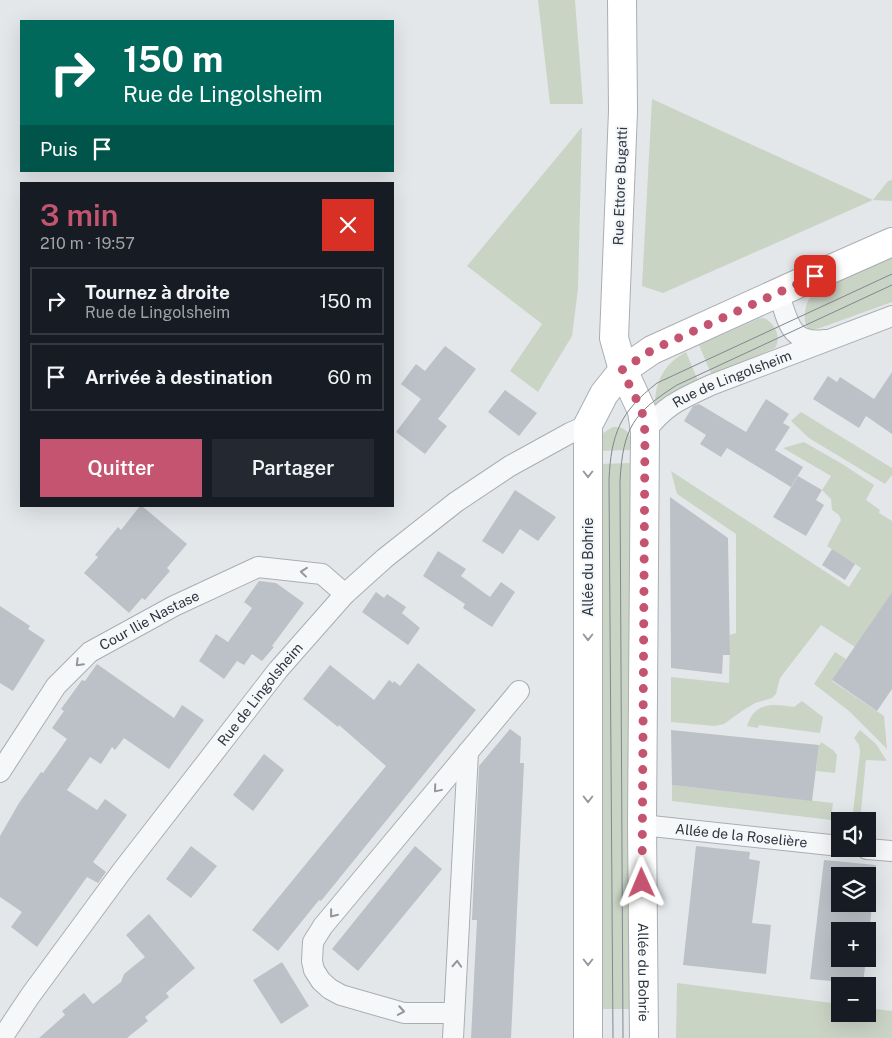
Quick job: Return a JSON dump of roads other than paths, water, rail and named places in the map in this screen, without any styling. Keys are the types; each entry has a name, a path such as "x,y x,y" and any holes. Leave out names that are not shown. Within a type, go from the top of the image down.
{"main road":[{"name":"Rue Ettore Bugatti","path":"622,0 623,111 614,338 622,370"},
{"path":"588,425 604,394 622,370 652,350 892,242"},
{"name":"Allée du Bohrie","path":"622,370 642,411 645,432 642,825 644,1038"},
{"name":"Allée du Bohrie","path":"588,425 588,1038"}],"street":[{"name":"Rue de Lingolsheim","path":"778,292 789,321 798,336 808,341 829,340"},
{"name":"Rue de Lingolsheim","path":"645,432 662,411 682,398 711,385 892,316"},
{"name":"Rue de Lingolsheim","path":"2,1038 30,996 128,864 278,670 345,594 385,558 456,502 510,466 588,425"},
{"name":"Cour Ilie Nastase","path":"0,772 56,686 90,652 174,606 258,567 322,574 345,594"},
{"path":"454,1013 404,1012 341,995 321,981 314,970 313,942 323,926 519,691"},
{"path":"453,1038 468,752"},
{"name":"Allée de la Roselière","path":"642,825 831,845"},
{"path":"876,850 892,851"}],"tram line":[{"path":"613,1038 609,480 615,437 626,414 657,383 892,274"},
{"path":"623,1038 620,481 624,448 628,435 640,414 650,404 677,385 892,285"}]}
